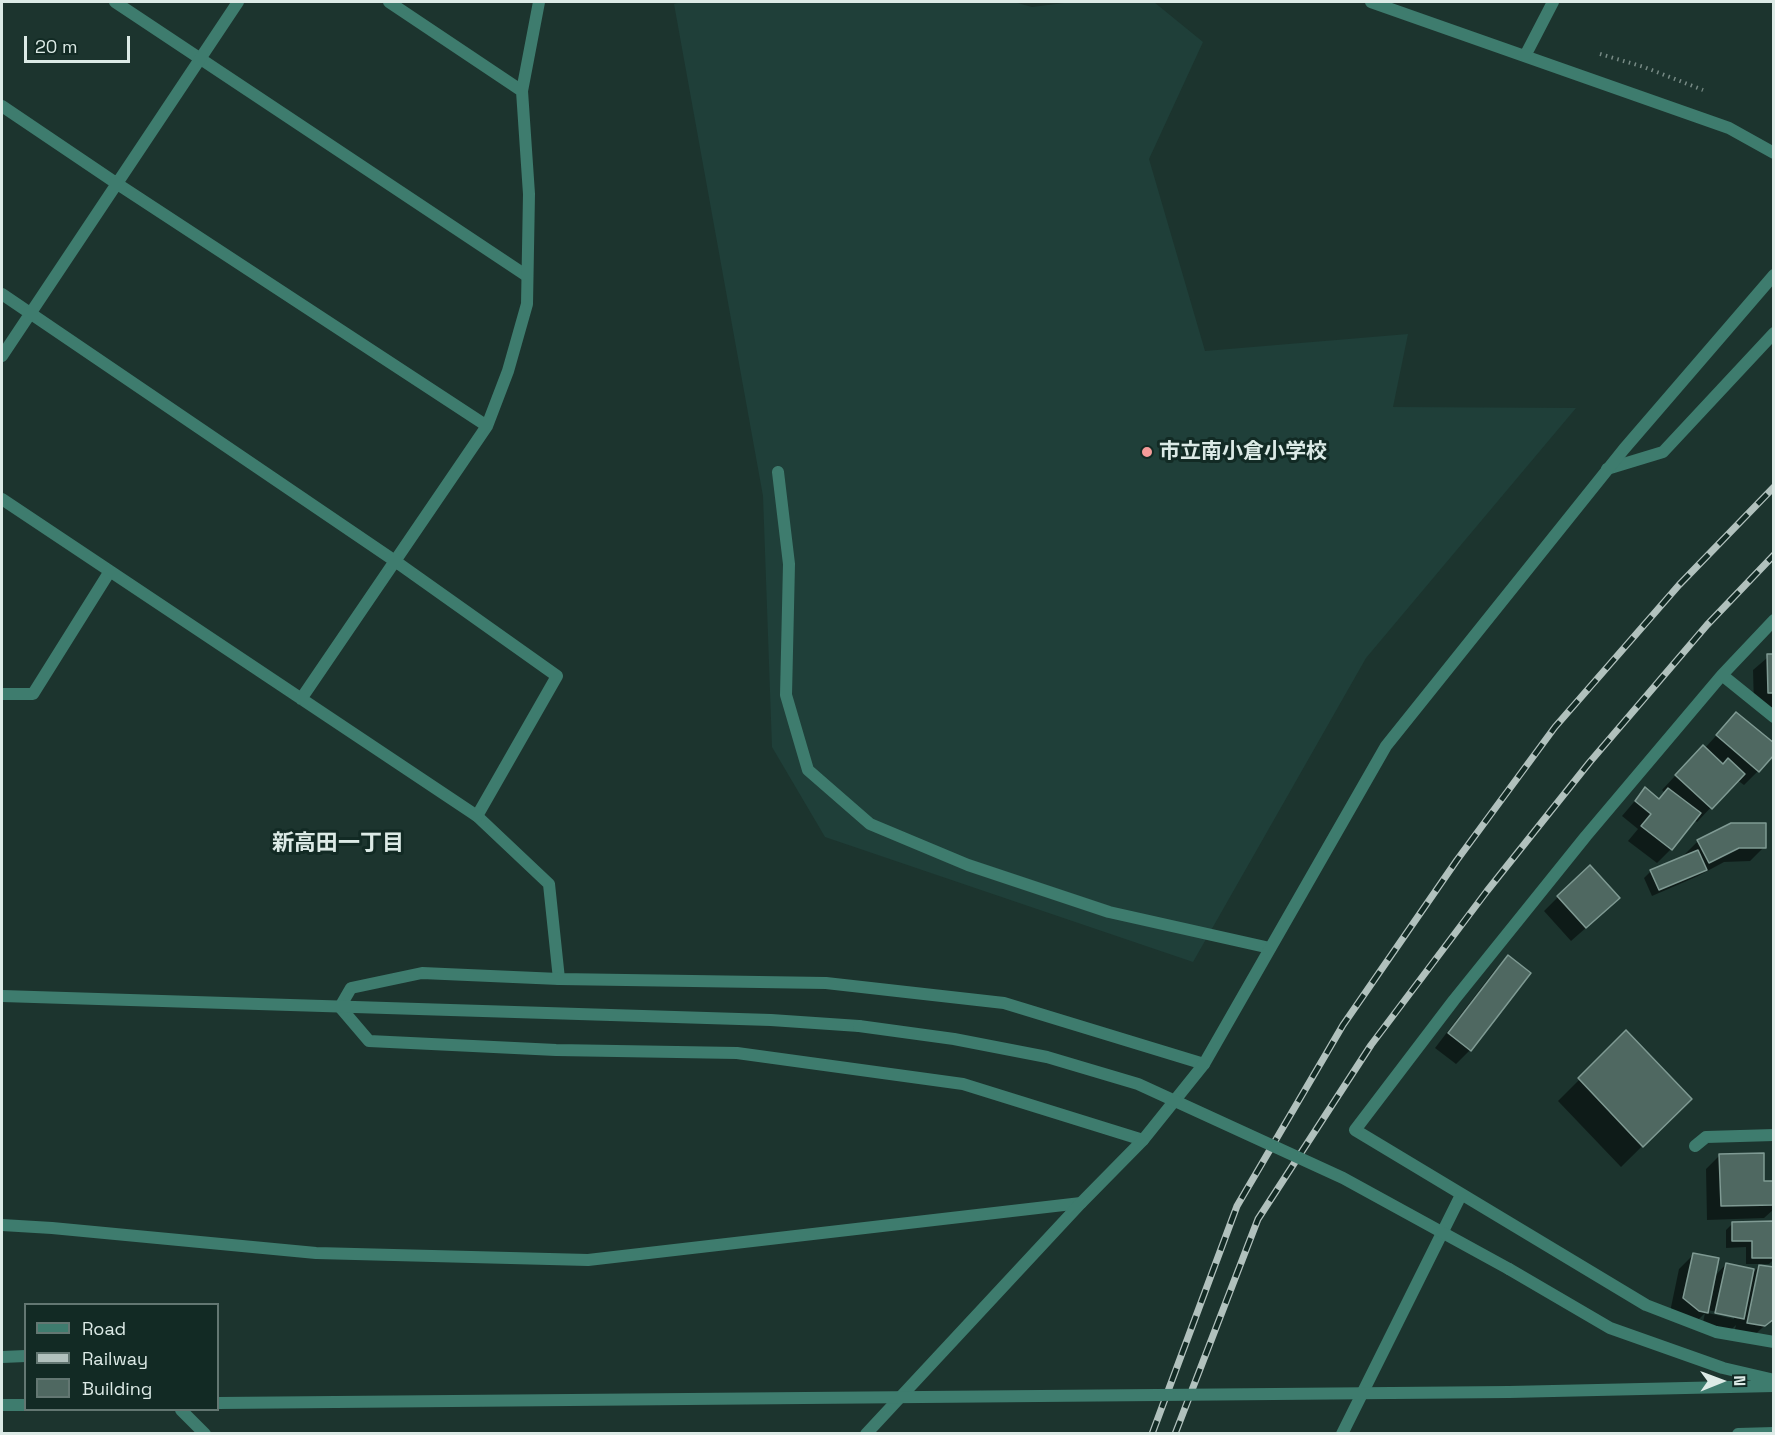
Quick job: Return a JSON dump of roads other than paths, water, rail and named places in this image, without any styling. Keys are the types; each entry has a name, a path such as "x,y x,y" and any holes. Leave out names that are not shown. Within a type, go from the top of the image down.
{"street":[{"path":"115,2 201,57 527,276"},
{"path":"2,356 238,2"},
{"path":"389,2 522,91"},
{"path":"302,699 487,426 508,371 527,304 529,194 522,91 539,2"},
{"path":"1371,2 1729,128 1773,153"},
{"path":"1525,56 1552,2"},
{"path":"2,106 487,426"},
{"path":"866,1434 1081,1203 1143,1140 1204,1064 1386,746 1607,469 1773,275"},
{"path":"2,294 395,561 557,676 477,816"},
{"path":"1607,469 1663,452 1773,333"},
{"path":"778,472 789,564 786,695 808,770 870,824 968,864 1109,912 1270,948"},
{"path":"2,499 477,816 549,884 559,979"},
{"path":"2,694 33,694 110,571"},
{"path":"1773,620 1722,675 1586,836 1454,1000 1355,1130 1646,1305 1716,1332 1773,1342"},
{"path":"1722,675 1773,717"},
{"path":"340,1007 351,988 422,973 559,979 826,983 1004,1003 1204,1064"},
{"path":"2,996 759,1020 859,1026 954,1039 1047,1057 1138,1084 1343,1178 1509,1269 1610,1328 1723,1368 1773,1380"},
{"path":"340,1007 369,1041 556,1050 737,1053 963,1084 1143,1140"},
{"path":"1695,1146 1706,1137 1773,1136"},
{"path":"1342,1434 1461,1194"},
{"path":"2,1226 52,1228 316,1253 588,1260 1081,1203"},
{"path":"2,1357 24,1356"},
{"path":"219,1403 1509,1392 1773,1386"},
{"path":"2,1406 24,1405"},
{"path":"182,1411 205,1434"},
{"path":"1738,1434 1773,1433"}],"railway":[{"path":"1152,1434 1237,1206 1343,1025 1457,860 1555,727 1679,585 1774,487"},
{"path":"1175,1434 1258,1219 1371,1045 1487,891 1589,763 1707,625 1774,555"}],"place":[{"name":"市立南小倉小学校","path":"1147,452"}],"district":[{"name":"新高田一丁目","path":"338,844"}]}
